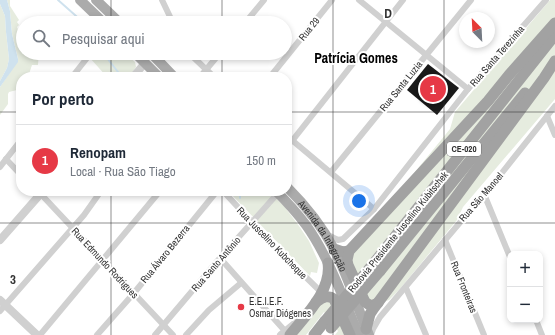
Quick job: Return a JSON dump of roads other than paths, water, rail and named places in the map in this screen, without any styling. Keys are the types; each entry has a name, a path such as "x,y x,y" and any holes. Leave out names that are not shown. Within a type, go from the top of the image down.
{"highway":[{"path":"378,303 371,306 365,302 348,265 347,260 349,251 488,101 555,23"},
{"name":"Rodovia Presidente Juscelino Kubitschek","path":"377,267 555,35"},
{"name":"Rodovia Presidente Juscelino Kubitschek","path":"314,335 328,328 377,267 555,55"},
{"path":"366,334 370,314 555,61"},
{"path":"334,249 343,252 349,251"},
{"path":"285,334 304,316 318,299 328,277 328,263"},
{"path":"318,299 328,296 334,299 350,335"}],"main road":[{"path":"80,0 97,16"},
{"path":"96,0 111,14"},
{"path":"142,60 154,72"},
{"path":"158,60 169,72"},
{"name":"Avenida da Integração","path":"292,192 304,205 334,249 359,311 366,334"},
{"name":"Avenida da Integração","path":"281,196 306,224 318,243 366,334"}],"street":[{"path":"162,0 170,16"},
{"path":"251,16 264,0"},
{"name":"Rua 29","path":"292,50 332,0"},
{"path":"359,0 468,89"},
{"path":"292,136 403,0"},
{"name":"Rua Santa Luzia","path":"331,172 471,0"},
{"name":"Rua Santa Terezinha","path":"374,209 468,89 546,0"},
{"path":"76,72 85,60"},
{"path":"196,60 208,72"},
{"path":"206,70 214,60"},
{"name":"Rua 29","path":"274,72 284,60"},
{"path":"137,72 145,63"},
{"name":"Rua São Manoel","path":"366,334 501,174 555,106"},
{"path":"547,116 555,135"},
{"path":"292,140 374,209 343,239 338,240 325,234"},
{"path":"0,167 16,146"},
{"path":"6,159 16,170"},
{"path":"484,194 508,251"},
{"path":"0,240 37,196"},
{"name":"Rua Edmundo Rodrigues","path":"44,196 162,325 173,335"},
{"path":"37,335 2,305 73,228 97,196"},
{"path":"40,335 156,196"},
{"name":"Rua Álvaro Bezerra","path":"97,335 134,293 213,196"},
{"name":"Rua Juscelino Kubcheque","path":"228,196 318,290 318,299"},
{"name":"Rua Santo Antônio","path":"155,335 274,196"},
{"name":"Rua Fronteiras","path":"445,240 484,335"},
{"path":"220,258 285,334"},
{"path":"186,335 209,310 241,283"},
{"path":"406,288 426,335"},
{"path":"537,323 542,335"}],"water":[{"path":"0,0 7,0 16,51 16,60 18,60 18,62 0,87 0,81 7,68 9,59 5,16"}],"waterway":[{"path":"58,0 76,16"},
{"path":"109,60 118,72"}],"place":[{"name":"Renopam","path":"433,89"},
{"name":"E.E.I.E.F. Osmar Diógenes","path":"241,307"}],"district":[{"name":"Patrícia Gomes","path":"356,58"}]}
